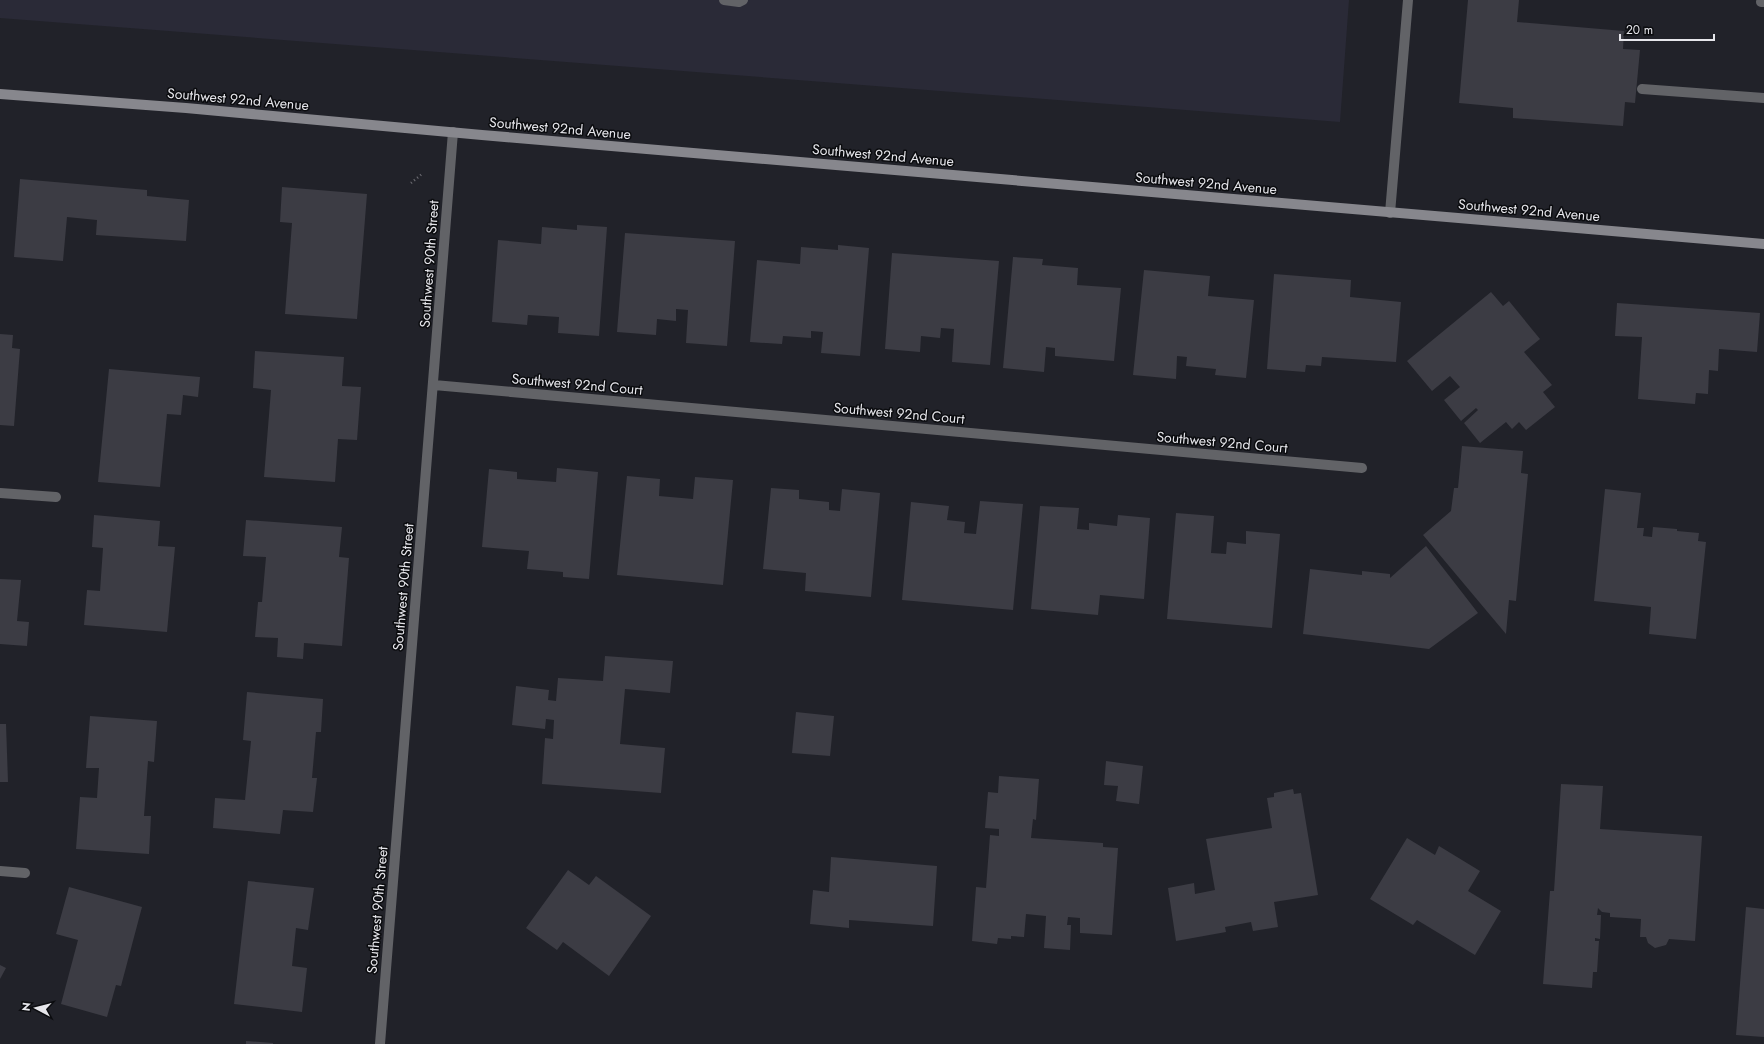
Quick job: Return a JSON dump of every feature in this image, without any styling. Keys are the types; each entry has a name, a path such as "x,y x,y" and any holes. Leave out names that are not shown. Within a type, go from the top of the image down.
{"street":[{"path":"724,0 739,2 743,0"},
{"path":"1390,213 1408,0"},
{"path":"1642,89 1764,98"},
{"name":"Southwest 92nd Avenue","path":"0,94 186,108 1390,213 1764,244"},
{"name":"Southwest 90th Street","path":"380,1044 434,385 453,132"},
{"name":"Southwest 92nd Court","path":"434,385 1362,468"},
{"path":"0,493 56,497"},
{"path":"0,871 25,873"}],"path":[{"path":"411,183 422,174"}],"shaded area":[{"path":"0,0 1349,0 1340,122 0,18"}],"building":[{"path":"1468,0 1519,0 1517,22 1624,31 1623,49 1640,50 1635,103 1625,102 1623,126 1513,118 1513,108 1459,103"},
{"path":"20,179 147,190 147,196 189,200 186,241 96,235 97,220 67,217 63,261 14,257"},
{"path":"282,187 367,194 357,319 285,314 292,223 280,222"},
{"path":"577,225 607,227 599,336 558,333 559,317 528,315 527,325 492,322 498,240 541,244 542,227 577,230"},
{"path":"625,233 735,241 727,346 686,343 688,310 676,309 676,321 657,319 656,335 617,332"},
{"path":"838,245 869,248 860,356 821,353 823,332 811,331 811,338 783,336 782,344 750,342 757,260 800,264 801,247 838,250"},
{"path":"892,253 999,261 990,365 952,362 954,329 941,328 940,338 921,336 920,352 885,349"},
{"path":"1013,257 1043,259 1042,265 1078,268 1077,285 1121,288 1114,361 1055,356 1055,348 1046,347 1044,372 1003,368"},
{"path":"1144,270 1210,276 1208,296 1254,300 1246,378 1215,375 1216,369 1186,366 1187,357 1177,356 1176,379 1133,375"},
{"path":"1274,274 1351,280 1350,297 1401,302 1396,362 1322,357 1321,366 1306,365 1305,372 1267,369"},
{"path":"1491,292 1503,306 1509,301 1540,339 1524,352 1552,385 1543,392 1555,407 1526,430 1519,422 1512,429 1506,422 1480,443 1464,423 1478,410 1476,408 1461,421 1444,400 1460,387 1450,376 1432,391 1407,361"},
{"path":"1617,303 1760,313 1757,352 1719,349 1718,371 1709,370 1708,394 1696,393 1695,404 1638,399 1642,337 1615,336"},
{"path":"0,334 13,335 12,348 20,349 14,426 0,425"},
{"path":"255,351 344,357 342,386 361,387 357,440 338,439 335,482 264,477 271,390 253,388"},
{"path":"109,369 200,377 198,397 183,395 181,415 167,414 160,487 98,482"},
{"path":"1462,446 1523,451 1521,473 1528,474 1516,601 1509,600 1506,634 1423,535 1451,511 1454,488 1458,488"},
{"path":"557,468 598,472 589,579 563,577 563,572 527,569 529,551 482,547 489,469 517,472 517,479 556,482"},
{"path":"627,476 660,479 659,496 693,499 695,477 733,480 723,585 617,575"},
{"path":"771,488 799,490 799,499 829,502 829,510 840,511 842,489 880,493 871,597 805,591 806,573 763,569"},
{"path":"1605,489 1641,493 1637,528 1644,528 1643,536 1652,537 1653,527 1677,529 1677,531 1699,533 1698,541 1706,542 1696,639 1649,634 1651,607 1594,601"},
{"path":"980,501 1023,504 1013,610 902,600 911,502 949,506 947,520 965,522 964,533 976,534"},
{"path":"1040,506 1079,508 1077,529 1089,530 1089,523 1117,526 1118,515 1150,518 1144,599 1100,595 1098,615 1031,609"},
{"path":"1176,513 1214,516 1211,553 1226,554 1227,542 1246,544 1246,531 1280,534 1272,628 1167,619"},
{"path":"94,515 160,521 158,546 175,547 167,632 84,625 87,590 100,591 103,548 92,547"},
{"path":"246,520 342,527 339,557 349,558 342,646 304,643 303,659 277,657 278,638 255,637 258,602 262,602 266,557 243,556"},
{"path":"1426,546 1478,613 1429,649 1303,634 1310,569 1362,575 1362,571 1390,574 1390,578"},
{"path":"0,579 21,580 17,621 29,622 27,646 0,644"},
{"path":"605,656 673,661 670,693 625,689 620,744 665,748 661,793 542,784 545,738 553,739 554,720 546,719 545,729 512,725 516,686 549,690 548,700 556,701 558,678 603,681"},
{"path":"247,692 323,699 321,732 316,732 312,778 317,778 313,812 283,810 280,834 213,828 215,798 245,800 251,741 243,740"},
{"path":"796,712 834,716 830,756 792,753"},
{"path":"90,716 157,721 154,762 148,761 144,816 151,816 149,854 76,849 80,797 97,798 99,768 86,768"},
{"path":"0,724 6,724 8,782 0,782"},
{"path":"1106,761 1143,766 1139,804 1116,801 1118,786 1104,785"},
{"path":"999,776 1039,779 1036,820 1033,819 1031,838 1103,843 1103,847 1118,848 1112,935 1080,933 1080,918 1068,917 1067,925 1071,925 1070,950 1044,948 1046,916 1026,914 1024,937 1011,936 1011,939 998,938 997,944 972,941 976,887 986,888 990,835 999,836 999,829 985,828 988,792 998,793"},
{"path":"1561,784 1603,786 1600,829 1702,836 1695,941 1669,939 1666,945 1655,948 1648,943 1646,937 1640,937 1641,919 1610,917 1610,913 1602,912 1598,908 1597,915 1601,915 1600,939 1595,938 1595,941 1599,941 1597,972 1593,972 1592,988 1543,984 1550,891 1554,891"},
{"path":"1293,789 1294,794 1301,793 1318,895 1274,902 1278,927 1253,931 1251,922 1225,927 1226,932 1176,941 1168,888 1194,883 1195,894 1215,890 1206,839 1272,828 1267,798 1274,797 1274,793"},
{"path":"1407,838 1435,855 1439,846 1480,871 1468,891 1501,911 1475,955 1417,920 1413,925 1370,899"},
{"path":"831,857 937,866 933,926 849,920 849,928 810,924 813,890 829,892"},
{"path":"568,870 589,885 596,876 651,916 609,976 563,942 557,950 526,928"},
{"path":"248,881 314,888 308,930 296,928 292,966 307,968 302,1012 234,1004"},
{"path":"69,887 142,907 121,986 116,985 107,1017 61,1004 78,940 56,934"},
{"path":"1746,907 1764,909 1764,1037 1736,1035"},
{"path":"0,965 6,968 0,979"},
{"path":"246,1041 273,1043 273,1044 246,1044"}]}
